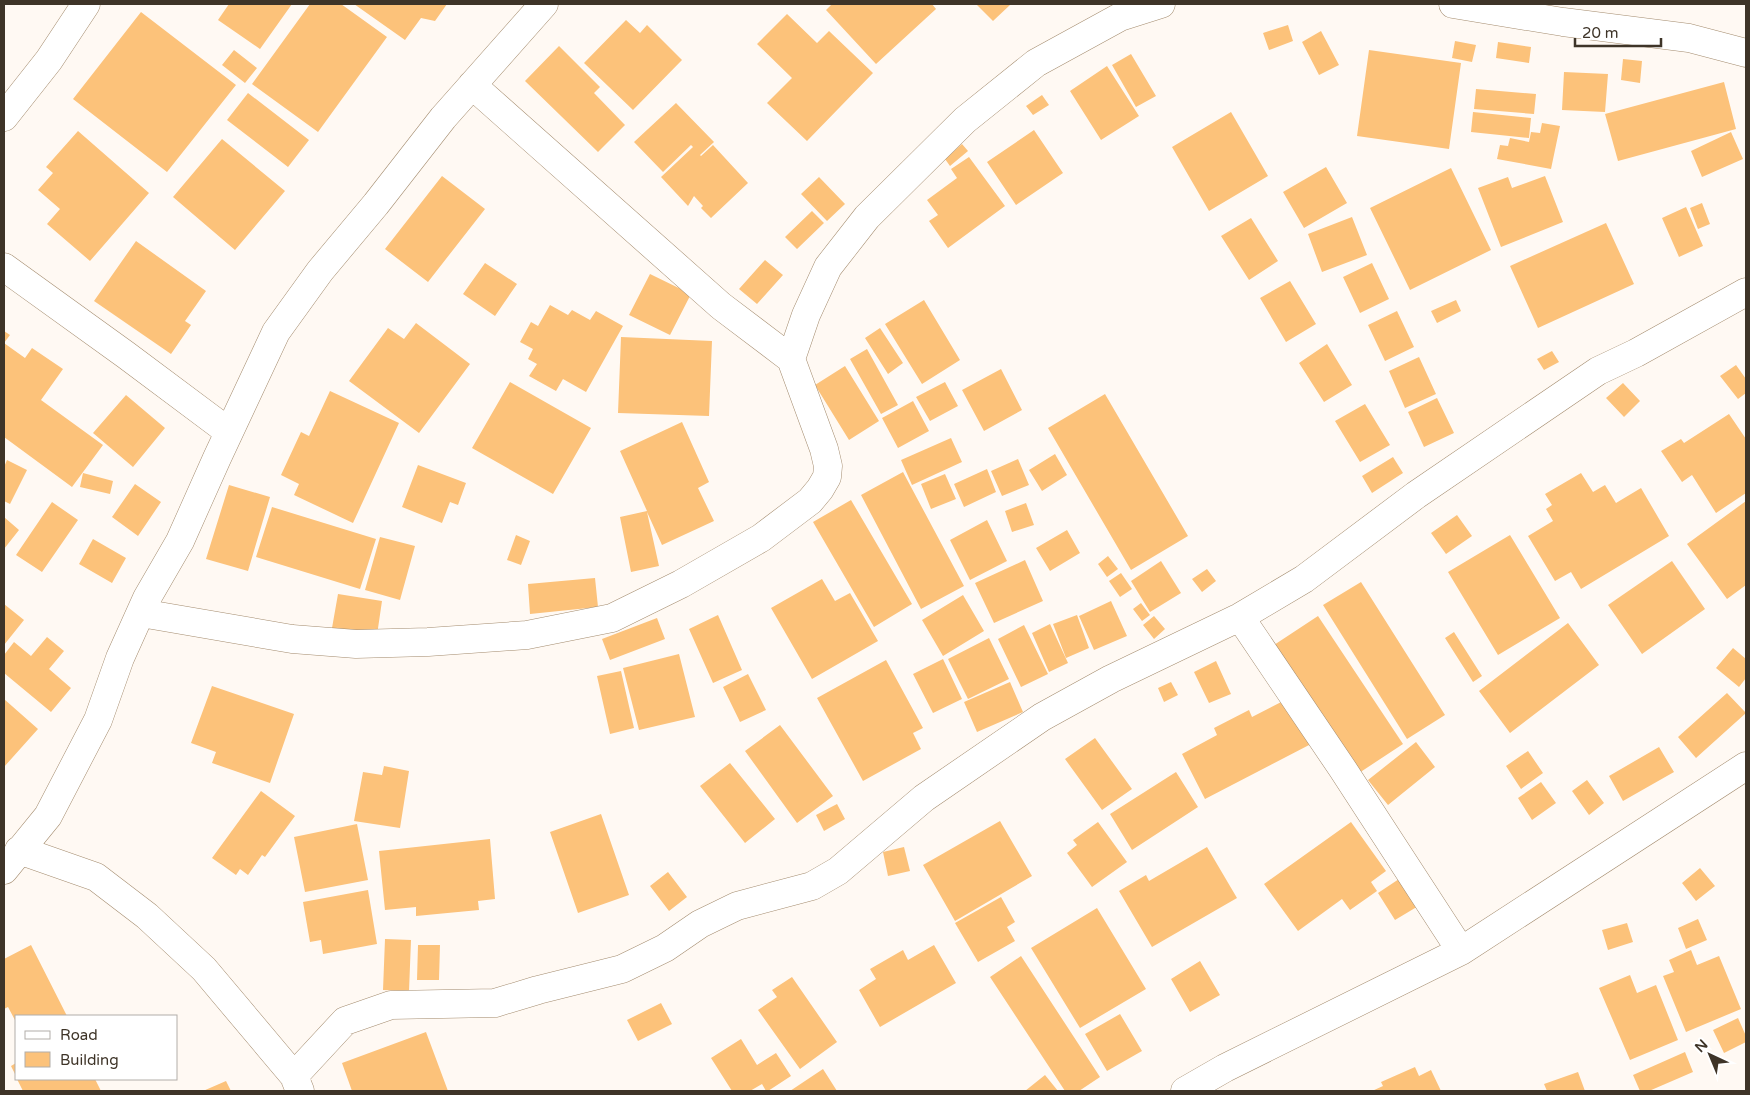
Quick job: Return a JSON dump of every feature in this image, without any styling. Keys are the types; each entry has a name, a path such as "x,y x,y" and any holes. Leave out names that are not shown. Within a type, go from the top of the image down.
{"street":[{"path":"4,117 49,60 86,4"},
{"path":"544,4 443,118 376,204 320,271 276,332 180,541 147,598 120,658 98,720 48,816 12,860 96,877 147,916 204,969 297,1083 345,1022 391,1005 495,1003 622,969 665,948 700,924 737,906 812,886 838,871 924,798 1042,717 1111,679 1240,617 1304,579 1416,495 1598,371 1636,353 1746,292"},
{"path":"791,359 806,315 828,267 867,217 965,120 1036,63 1120,18 1161,4"},
{"path":"1453,4 1563,22 1689,38 1746,53"},
{"path":"141,613 292,639 356,644 428,642 527,635 612,618 681,584 761,538 810,500 827,477 828,466 824,449 791,359 721,306 472,85"},
{"path":"4,267 229,432"},
{"path":"1240,617 1305,712 1461,951"},
{"path":"1186,1091 1225,1068 1461,951 1746,766"}],"building":[{"path":"229,4 292,4 260,49 218,20"},
{"path":"310,4 341,4 387,37 318,132 252,84"},
{"path":"354,4 447,4 435,21 421,18 405,40"},
{"path":"832,4 932,4 936,9 876,64 826,10"},
{"path":"976,4 1010,4 1010,5 993,21"},
{"path":"141,12 236,85 167,172 73,99"},
{"path":"787,14 817,43 829,31 873,73 807,141 767,103 792,78 757,44"},
{"path":"626,20 640,33 647,25 682,60 633,110 584,63"},
{"path":"1288,25 1293,41 1269,50 1263,33"},
{"path":"1321,31 1339,65 1319,75 1302,42"},
{"path":"1455,41 1476,45 1472,62 1452,58"},
{"path":"1498,42 1531,47 1529,63 1496,58"},
{"path":"559,46 600,87 594,93 625,125 598,152 525,81"},
{"path":"234,50 257,68 245,83 222,65"},
{"path":"1369,50 1461,63 1449,149 1357,136"},
{"path":"1131,54 1156,96 1136,107 1112,65"},
{"path":"1623,59 1642,61 1640,83 1621,80"},
{"path":"1107,66 1139,116 1101,140 1070,91"},
{"path":"1564,72 1608,74 1605,112 1562,110"},
{"path":"1724,82 1736,129 1618,161 1605,114"},
{"path":"1476,89 1536,94 1534,114 1474,109"},
{"path":"248,93 309,140 288,167 227,120"},
{"path":"1042,95 1049,105 1033,115 1026,106"},
{"path":"676,103 714,142 700,155 713,145 748,183 711,218 701,208 703,206 694,196 688,206 661,177 693,147 691,145 663,172 634,142"},
{"path":"1231,112 1268,176 1209,211 1172,147"},
{"path":"1473,112 1531,118 1529,138 1471,132"},
{"path":"1542,123 1560,126 1551,169 1497,159 1500,145 1508,146 1510,138 1529,142 1531,132 1540,133"},
{"path":"1034,130 1063,173 1016,205 987,162"},
{"path":"78,131 149,193 90,261 47,224 60,209 38,190 53,173 46,167"},
{"path":"1731,132 1743,159 1702,177 1691,151"},
{"path":"222,139 285,191 235,250 173,197"},
{"path":"962,144 968,151 950,166 945,159"},
{"path":"969,157 1005,206 948,248 929,221 938,215 927,200 957,178 951,169"},
{"path":"1326,167 1347,203 1304,228 1283,192"},
{"path":"1451,168 1491,250 1410,290 1370,208"},
{"path":"442,176 485,209 428,282 385,249"},
{"path":"1545,176 1563,222 1501,247 1478,188 1508,177 1512,188"},
{"path":"819,177 845,204 827,221 801,194"},
{"path":"1702,203 1710,224 1698,229 1690,208"},
{"path":"1686,207 1703,246 1679,257 1662,218"},
{"path":"812,211 824,223 797,249 785,237"},
{"path":"1352,217 1367,255 1322,272 1308,234"},
{"path":"1251,218 1278,261 1249,280 1221,236"},
{"path":"1606,223 1634,284 1538,328 1510,266"},
{"path":"136,241 206,291 185,321 191,325 171,354 94,301"},
{"path":"765,260 783,275 757,304 739,289"},
{"path":"485,263 517,284 495,316 463,294"},
{"path":"1372,263 1389,299 1360,313 1343,277"},
{"path":"650,274 691,294 670,335 629,315"},
{"path":"1290,281 1316,324 1286,342 1260,298"},
{"path":"924,300 960,360 922,384 885,324"},
{"path":"1456,300 1461,311 1437,323 1431,311"},
{"path":"550,305 568,315 572,310 590,320 596,311 623,326 586,392 563,379 556,391 529,376 537,364 528,359 533,349 520,342 531,322 538,326"},
{"path":"1397,311 1414,347 1385,361 1368,325"},
{"path":"416,323 470,364 419,433 349,381 388,328 404,339"},
{"path":"880,328 903,363 888,374 865,338"},
{"path":"4,331 10,335 4,343"},
{"path":"621,337 712,341 709,416 618,413"},
{"path":"4,343 25,358 32,348 63,369 41,400 103,445 72,487 4,437"},
{"path":"1327,344 1352,385 1324,402 1299,363"},
{"path":"867,349 898,405 881,414 850,359"},
{"path":"1552,351 1559,362 1544,370 1537,359"},
{"path":"1419,357 1436,394 1405,408 1389,371"},
{"path":"1736,365 1746,379 1746,393 1738,399 1720,376"},
{"path":"845,366 879,421 849,440 815,385"},
{"path":"1001,369 1022,410 984,431 962,390"},
{"path":"510,382 591,428 553,494 472,448"},
{"path":"945,382 958,406 930,421 916,397"},
{"path":"1623,383 1640,401 1624,417 1606,398"},
{"path":"330,391 399,423 353,523 294,495 299,484 281,475 301,432 309,436"},
{"path":"1105,394 1188,536 1131,570 1048,428"},
{"path":"126,395 165,428 133,467 93,433"},
{"path":"1437,398 1454,433 1424,447 1408,412"},
{"path":"913,401 929,431 898,448 882,418"},
{"path":"1365,404 1390,445 1360,462 1335,421"},
{"path":"1729,414 1746,439 1746,493 1716,513 1692,475 1682,482 1661,451 1681,439 1684,443"},
{"path":"682,422 709,482 698,488 714,521 662,545 647,512 659,566 631,572 620,517 647,511 620,451"},
{"path":"951,438 962,462 912,485 901,460"},
{"path":"1055,454 1067,475 1042,491 1029,470"},
{"path":"1393,457 1403,473 1372,493 1362,476"},
{"path":"1018,459 1029,485 1002,496 991,471"},
{"path":"7,460 27,470 10,504 4,501 4,467"},
{"path":"418,465 466,483 458,505 450,502 442,523 402,507"},
{"path":"987,469 996,492 964,507 954,484"},
{"path":"903,472 964,586 921,609 861,495"},
{"path":"83,473 113,481 110,494 80,487"},
{"path":"1581,473 1593,492 1605,485 1616,503 1641,488 1669,536 1581,589 1571,572 1555,581 1528,536 1553,521 1546,509 1552,505 1545,494"},
{"path":"945,474 956,499 931,509 921,484"},
{"path":"135,484 161,502 138,536 112,517"},
{"path":"229,485 270,497 248,571 206,559"},
{"path":"851,500 912,604 874,627 813,522"},
{"path":"1746,501 1746,585 1727,599 1687,544"},
{"path":"52,502 78,520 42,572 16,555"},
{"path":"1026,503 1034,525 1012,532 1005,511"},
{"path":"272,507 376,539 360,589 256,557"},
{"path":"1457,515 1472,536 1446,554 1431,533"},
{"path":"4,517 19,530 4,549"},
{"path":"987,520 1007,561 970,580 950,540"},
{"path":"1067,530 1080,553 1050,571 1036,548"},
{"path":"516,535 530,541 521,565 507,560"},
{"path":"1510,535 1560,618 1498,655 1448,572"},
{"path":"380,537 415,546 400,600 365,590"},
{"path":"93,539 126,558 112,583 79,564"},
{"path":"1108,556 1118,569 1107,577 1098,564"},
{"path":"1025,560 1043,601 994,623 975,583"},
{"path":"1161,561 1181,593 1150,612 1131,581"},
{"path":"1672,561 1705,609 1642,654 1608,605"},
{"path":"1207,569 1216,581 1202,592 1192,579"},
{"path":"1121,573 1132,589 1120,597 1109,581"},
{"path":"595,578 598,607 530,614 528,584"},
{"path":"822,579 835,601 850,593 878,641 812,679 771,608"},
{"path":"1361,582 1445,715 1407,739 1323,605"},
{"path":"338,594 382,601 377,635 332,628"},
{"path":"963,595 984,631 943,656 922,620"},
{"path":"1111,601 1127,636 1094,650 1079,616"},
{"path":"1141,603 1150,615 1142,621 1133,609"},
{"path":"4,604 24,620 4,645"},
{"path":"718,615 742,670 713,683 689,629"},
{"path":"1077,615 1089,648 1066,658 1053,624"},
{"path":"1154,616 1165,629 1154,639 1143,625"},
{"path":"1318,616 1403,744 1359,773 1274,645"},
{"path":"657,618 665,639 610,660 602,639"},
{"path":"1568,623 1599,665 1510,733 1479,691"},
{"path":"1050,624 1068,663 1049,672 1032,633"},
{"path":"1024,625 1048,674 1021,687 998,639"},
{"path":"1454,632 1482,676 1473,682 1445,638"},
{"path":"47,637 64,651 49,669 71,688 51,712 4,673 4,655 14,642 31,656"},
{"path":"989,638 1009,679 968,699 948,659"},
{"path":"1733,648 1746,659 1746,678 1739,687 1716,668"},
{"path":"679,654 695,717 639,730 623,668"},
{"path":"943,659 962,699 933,713 913,674"},
{"path":"886,660 923,728 913,733 921,749 863,781 817,698"},
{"path":"1216,661 1231,694 1209,703 1194,672"},
{"path":"621,671 634,728 610,734 597,676"},
{"path":"748,674 766,710 740,722 723,687"},
{"path":"1010,682 1023,712 977,732 964,702"},
{"path":"1171,682 1178,695 1164,702 1158,688"},
{"path":"212,686 294,714 270,783 212,763 216,752 191,743"},
{"path":"1727,693 1746,713 1696,758 1678,737"},
{"path":"4,699 38,729 4,767"},
{"path":"1287,699 1311,744 1205,799 1182,754 1217,735 1214,728 1249,710 1252,717"},
{"path":"780,725 833,796 797,823 745,751"},
{"path":"1095,738 1132,789 1102,810 1065,759"},
{"path":"1416,742 1435,767 1388,805 1368,780"},
{"path":"1659,747 1674,772 1623,801 1609,776"},
{"path":"1528,751 1543,773 1521,789 1506,766"},
{"path":"730,763 775,819 745,843 700,786"},
{"path":"384,766 409,771 400,828 354,821 363,772 382,775"},
{"path":"1176,772 1198,807 1132,850 1110,814"},
{"path":"1587,780 1604,803 1589,815 1572,791"},
{"path":"1541,782 1556,803 1532,820 1518,798"},
{"path":"261,791 295,816 265,857 262,855 248,875 240,869 236,875 212,858"},
{"path":"837,804 845,819 824,831 816,815"},
{"path":"601,814 629,895 578,913 550,832"},
{"path":"1000,821 1032,876 955,921 923,865"},
{"path":"1098,822 1127,862 1092,887 1067,853 1077,845 1073,840"},
{"path":"1351,822 1386,871 1371,882 1377,891 1350,910 1342,899 1298,931 1264,884"},
{"path":"357,824 368,880 305,892 294,837"},
{"path":"490,839 495,899 478,901 479,910 416,916 416,907 385,910 379,851"},
{"path":"904,847 910,871 888,876 883,852"},
{"path":"1207,847 1237,898 1152,947 1119,891 1146,875 1149,881"},
{"path":"1700,868 1715,886 1696,901 1682,883"},
{"path":"668,872 687,897 669,911 650,886"},
{"path":"1402,877 1420,905 1395,920 1378,893"},
{"path":"368,890 377,944 323,954 321,940 310,942 303,902"},
{"path":"1001,897 1015,922 1007,927 1015,941 978,962 955,923"},
{"path":"1097,908 1146,989 1080,1028 1031,948"},
{"path":"1698,919 1707,940 1686,949 1678,928"},
{"path":"1627,923 1633,942 1608,950 1602,930"},
{"path":"385,939 411,940 409,991 383,990"},
{"path":"31,945 66,1015 15,1015 15,1020 8,1007 4,1009 4,959"},
{"path":"418,945 440,945 439,980 417,980"},
{"path":"934,945 956,983 880,1027 859,990 876,979 870,969 903,950 908,960"},
{"path":"1691,950 1697,965 1719,956 1741,1009 1686,1032 1663,976 1674,972 1669,960"},
{"path":"1021,956 1100,1077 1079,1091 1065,1091 990,977"},
{"path":"1200,961 1220,995 1190,1012 1171,979"},
{"path":"1630,975 1637,993 1656,985 1678,1040 1630,1060 1599,988"},
{"path":"792,977 837,1042 800,1069 758,1010 777,997 772,990"},
{"path":"661,1003 672,1024 638,1041 627,1020"},
{"path":"1120,1014 1142,1051 1107,1071 1085,1034"},
{"path":"1738,1018 1746,1036 1746,1042 1724,1053 1713,1030"},
{"path":"426,1032 448,1091 352,1091 342,1063"},
{"path":"741,1039 757,1065 776,1053 791,1076 768,1091 766,1091 762,1084 750,1091 732,1091 711,1058"},
{"path":"1685,1052 1693,1072 1649,1091 1640,1091 1633,1075"},
{"path":"15,1064 15,1074 11,1066"},
{"path":"1415,1067 1419,1076 1431,1070 1441,1091 1372,1091 1383,1086 1381,1082"},
{"path":"823,1069 837,1091 790,1091"},
{"path":"1578,1072 1585,1091 1547,1091 1544,1084"},
{"path":"1045,1075 1058,1091 1025,1091"},
{"path":"18,1080 96,1080 101,1091 23,1091"},
{"path":"226,1081 231,1091 203,1091"}]}
